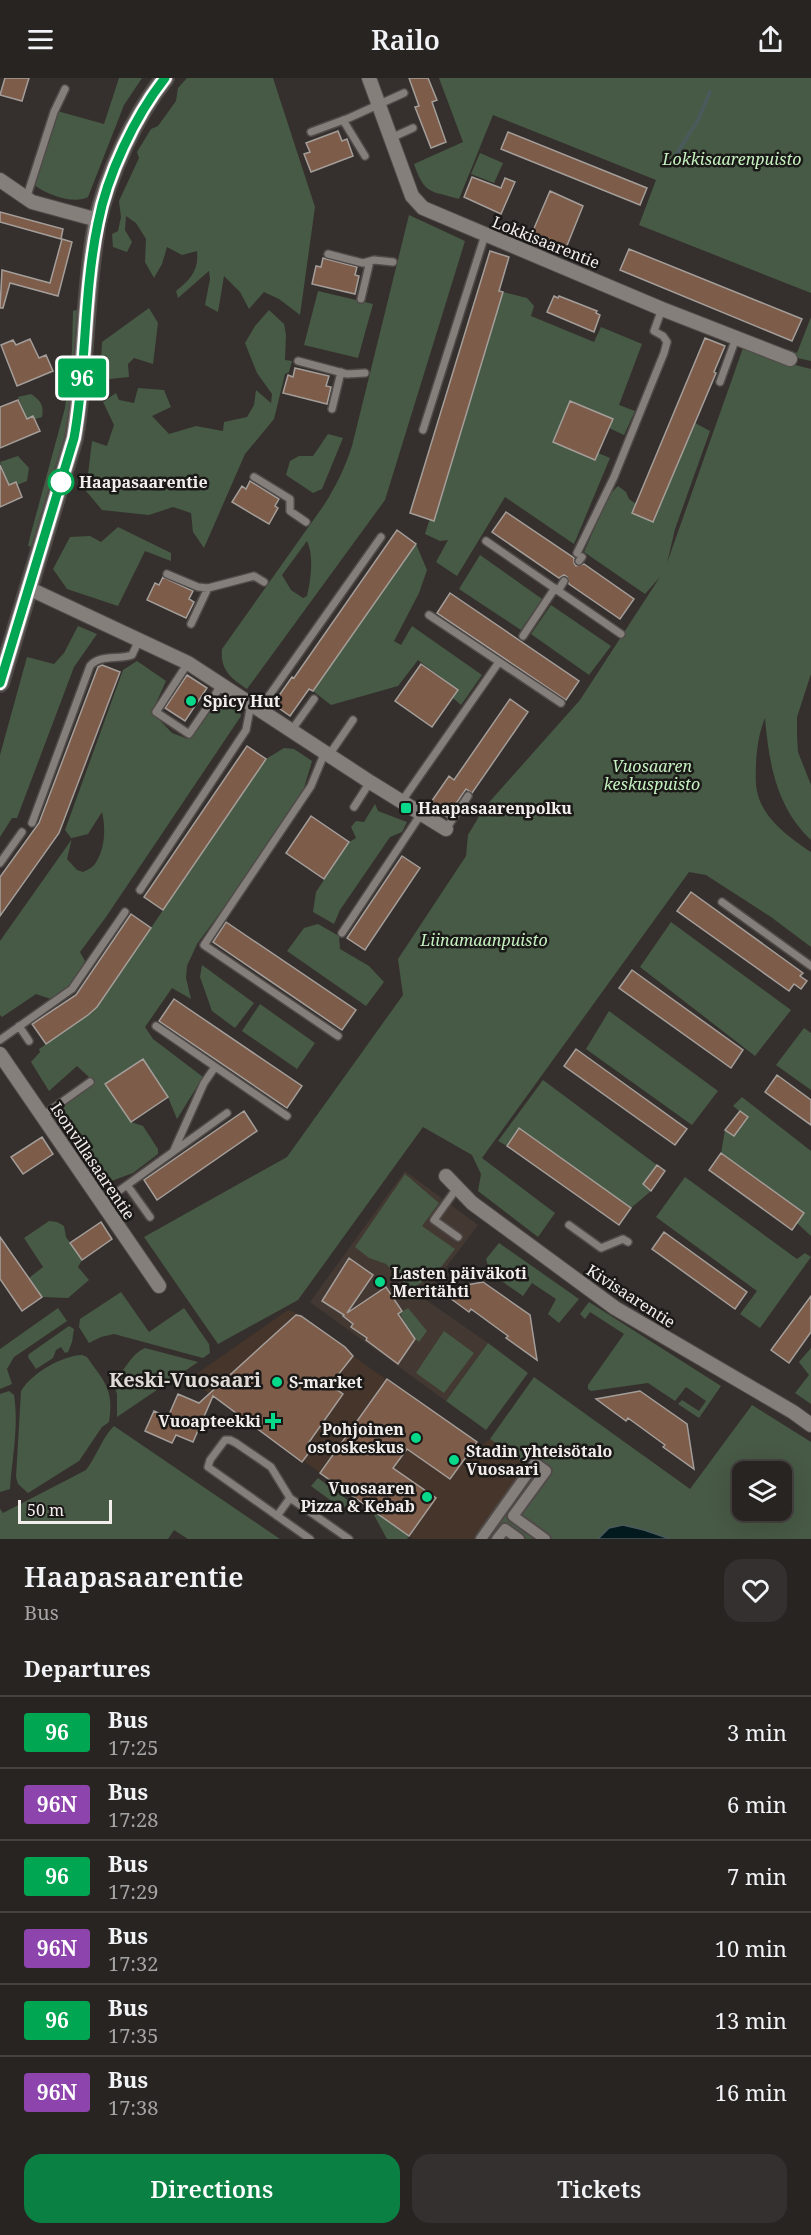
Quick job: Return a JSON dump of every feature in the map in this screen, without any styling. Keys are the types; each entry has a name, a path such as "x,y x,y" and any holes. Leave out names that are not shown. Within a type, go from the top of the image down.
{"street":[{"path":"0,683 74,438 80,405 87,304 98,220 104,198 130,132 165,78"},
{"name":"Lokkisaarentie","path":"369,78 391,138 410,201 432,213 662,309 790,359"},
{"path":"2,187 26,199 98,220"},
{"path":"28,588 188,663 446,829"},
{"name":"Isonvillasaarentie","path":"0,1054 159,1286"},
{"name":"Kivisaarentie","path":"446,1176 472,1203 615,1308 793,1412 811,1425"},
{"path":"481,1539 535,1463 546,1471 513,1516 545,1539"},
{"path":"497,1539 505,1529 519,1539"}],"lane":[{"path":"26,199 54,112 65,89"},
{"path":"310,132 404,93"},
{"path":"343,120 365,156"},
{"path":"391,138 413,128"},
{"path":"423,430 485,235"},
{"path":"328,254 363,262 393,262"},
{"path":"361,299 370,261"},
{"path":"579,557 664,353 666,342 663,336 654,331 662,309"},
{"path":"720,382 736,338"},
{"path":"298,360 342,372 365,373"},
{"path":"332,409 342,372"},
{"path":"254,477 290,499 290,511 306,522"},
{"path":"140,890 246,730 255,707 381,537"},
{"path":"486,541 621,634"},
{"path":"167,574 198,587 208,588 254,576 264,582"},
{"path":"524,636 564,581"},
{"path":"191,624 208,588"},
{"path":"429,615 561,703"},
{"path":"32,823 90,666 104,658 125,658 132,655 139,640"},
{"path":"402,801 499,662"},
{"path":"188,663 156,712 189,734 221,684"},
{"path":"291,731 314,699"},
{"path":"338,1036 204,945 311,786 327,754 353,720"},
{"path":"354,807 370,782"},
{"path":"446,829 468,796"},
{"path":"342,933 421,814"},
{"path":"0,863 22,832"},
{"path":"722,902 811,966"},
{"path":"0,1040 72,989 125,912"},
{"path":"19,1026 29,1041"},
{"path":"156,1026 287,1116"},
{"path":"173,1152 204,1083 215,1067"},
{"path":"42,1116 90,1082"},
{"path":"102,1203 227,1113"},
{"path":"127,1185 150,1217"},
{"path":"458,1188 434,1220 458,1237"},
{"path":"569,1225 601,1248 623,1239 628,1242"},
{"path":"310,1539 208,1467 210,1460 225,1440 236,1443 271,1467 290,1498 349,1539"},
{"path":"277,1516 290,1498"}],"shaded area":[{"name":"Lasten päiväkoti Meritähti","path":"405,1171 478,1225 423,1298 488,1343 446,1401 310,1302"},
{"path":"288,1310 300,1315 345,1347 353,1356 481,1446 490,1439 531,1468 478,1539 413,1539 189,1379"}],"green space":[{"path":"119,78 142,78 124,105 88,197 68,199 53,195 34,185 57,111 104,124"},
{"path":"187,78 273,78 315,207 300,315 279,299 264,292 249,309 240,292 224,276 218,312 205,305 210,279 209,271 178,298 176,291 190,278 195,269 197,251 182,255 167,247 162,264 154,278 145,262 146,239 136,223 126,216 125,230 132,242 127,252 113,247 112,234 118,231 121,217 119,201 139,158 137,152 151,129 158,126 176,101 178,88"},
{"name":"Lokkisaarenpuisto","path":"439,78 811,78 811,293 639,225 656,180 493,115 459,199 429,190 421,181 414,164 463,142"},
{"path":"480,153 503,163 494,183 471,174"},
{"path":"409,215 465,241 385,500 247,689 228,673 223,663 222,649 324,505 340,477 352,446","holes":["307,541 311,575 307,596 303,598 291,590 282,575"]},
{"path":"318,291 373,304 358,358 304,345"},
{"path":"503,292 527,298 534,306 531,316 594,342 601,327 642,344 619,405 635,411 624,435 609,428 612,419 571,401 553,442 595,460 598,453 610,458 574,544 505,497 457,576 436,562 448,540 440,541 425,534"},
{"path":"149,308 158,323 153,364 134,358 128,364 129,377 100,380 102,342"},
{"path":"77,310 77,349 66,434 32,547 28,546 30,537 65,408 72,351 73,311"},
{"path":"269,310 284,324 285,360 292,361 289,372 285,374 274,419 245,454 204,548 193,532 191,513 173,507 149,515 102,510 86,491 92,441 107,446 114,425 103,402 116,393 119,400 134,403 138,388 164,390 171,407 152,416 169,434 196,426 223,431 224,422 247,417 254,405 256,390 271,403 272,394 257,373 245,343 255,326"},
{"path":"811,317 811,361 784,355 787,349 797,353"},
{"name":"Vuosaaren keskuspuisto","path":"743,348 764,357 811,369 811,674 797,717 797,735 798,752 811,785 811,840 790,813 776,784 765,718 758,746 756,788 760,801 771,818 786,834 811,852 811,947 771,917 706,875 689,872 482,1158 555,1213 538,1237 478,1191 481,1174 472,1155 423,1127 298,1300 218,1344 144,1237 287,1157 403,995 398,959 466,856 468,835 484,808 580,700 660,577 645,594 584,552 609,495 618,486 636,504 633,513 653,522 695,423 710,431 675,529 667,563"},
{"path":"31,394 41,404 42,417 35,419 33,416 27,419 18,397"},
{"path":"328,434 343,438 322,489 313,493 286,475 290,461 299,456 313,456"},
{"path":"18,456 29,468 27,481 9,485 0,462"},
{"path":"118,527 171,553 171,561 145,551 118,606 67,589 53,569 70,537 90,536 101,542"},
{"path":"416,544 427,570 419,593 394,641 401,645 412,626 482,675 461,705 453,698 458,690 418,660 398,686 331,705 313,691"},
{"path":"480,555 542,599 521,630 459,589"},
{"path":"551,605 611,646 589,675 531,634"},
{"path":"78,626 97,634 74,667 17,818 12,818 0,837 0,755 27,657 54,664 64,653"},
{"path":"137,661 166,681 152,712 172,733 188,739 219,701 238,703 241,716 80,952 85,961 71,984 51,999 36,994 2,1017 0,1015 0,941 72,840 67,859 77,870 83,872 92,867 101,852 104,832 102,812 88,834 72,839 65,830 123,670"},
{"path":"284,748 294,749 312,761 304,788 236,891 197,944 187,966 186,978 191,999 172,988 145,1027 153,1039 203,1077 177,1119 168,1097 143,1059 106,1084 131,1122 143,1126 158,1149 158,1154 133,1173 106,1183 59,1116 58,1108 89,1077 77,1066 49,1091 31,1062 40,1052 39,1049 97,1007 266,759"},
{"path":"375,804 378,811 407,822 402,832 390,837 340,910 334,924 313,912 316,892 349,842 356,838 351,827 356,821 364,822"},
{"path":"671,922 791,1010 755,1056 640,967"},
{"path":"318,924 339,936 340,949 369,966 384,982 366,1006 287,951 304,928"},
{"path":"202,965 254,1003 235,1028 212,1011 200,977"},
{"path":"260,1004 315,1043 297,1069 242,1031"},
{"path":"609,1011 718,1091 692,1125 586,1049"},
{"path":"804,1028 811,1033 811,1090 776,1065"},
{"path":"543,1080 657,1165 643,1184 651,1191 631,1208 520,1129 507,1146 498,1141"},
{"path":"742,1097 811,1151 811,1236 797,1223 804,1212 721,1153 725,1130 734,1136 747,1117 733,1106"},
{"path":"405,1174 439,1203 422,1226 455,1249 441,1267 412,1290 386,1264 369,1258 355,1247"},
{"path":"685,1177 797,1259 805,1253 811,1257 760,1328 740,1314 757,1291 656,1217"},
{"path":"49,1221 64,1226 66,1237 82,1260 78,1267 89,1280 68,1298 42,1297 29,1278 43,1267 24,1238"},
{"path":"499,1243 579,1299 559,1323 548,1314 556,1299 532,1283 523,1296 490,1273 486,1259"},
{"path":"121,1292 149,1332 184,1308 209,1344 210,1353 203,1358 114,1334 89,1343 79,1327 80,1319"},
{"path":"589,1302 721,1386 699,1418 678,1404 682,1400 699,1411 706,1401 686,1387 675,1401 648,1383 591,1391 588,1389 588,1385 624,1334 590,1312 585,1319 580,1314"},
{"path":"58,1308 67,1321 14,1357 7,1369 12,1384 0,1389 0,1349"},
{"path":"408,1308 427,1331 419,1342 411,1335 400,1313"},
{"path":"69,1326 74,1329 68,1352 65,1353 61,1347 56,1350 53,1358 36,1369 28,1357 29,1354"},
{"path":"444,1331 474,1353 444,1393 416,1373"},
{"path":"488,1343 528,1373 486,1430 446,1401"},
{"path":"145,1348 198,1362 117,1417 117,1394 112,1380 135,1355"},
{"path":"811,1348 811,1404 795,1393 809,1375 799,1362"},
{"path":"82,1355 87,1357 107,1387 110,1402 109,1422 102,1427 79,1461 28,1493 18,1484 16,1477 21,1391 32,1378 56,1362"},
{"path":"534,1377 690,1489 752,1405 811,1442 811,1539 478,1539 531,1468 490,1439"},
{"path":"9,1391 14,1395 15,1442 10,1489 0,1492 0,1394"},
{"path":"114,1426 280,1539 188,1539 174,1530 168,1539 0,1539 0,1509 3,1513 86,1470"},
{"path":"318,1478 353,1504 341,1508 311,1486"},
{"path":"376,1512 409,1536 407,1539 387,1539 374,1515"}],"water":[{"path":"623,1525 670,1539 598,1539 609,1528"}],"building":[{"path":"5,78 29,78 22,101 0,95"},
{"path":"409,78 428,78 437,100 432,102 446,142 431,148 415,107 419,106"},
{"path":"338,131 342,141 347,139 353,156 311,172 304,154 310,152 306,143"},
{"path":"508,132 647,188 640,205 501,149"},
{"path":"472,177 501,188 505,178 515,182 501,214 464,197"},
{"path":"550,191 583,206 566,248 532,233"},
{"path":"0,212 63,229 61,239 0,222"},
{"path":"62,239 72,242 58,296 10,283 3,308 0,308 2,270 50,283"},
{"path":"629,249 802,319 792,341 620,270"},
{"path":"490,251 509,257 499,291 503,292 434,521 410,513"},
{"path":"323,258 357,267 355,275 359,276 355,294 312,284 316,266 321,267"},
{"path":"554,296 597,311 596,313 600,315 594,332 547,312"},
{"path":"705,338 725,346 714,372 716,373 653,522 632,513"},
{"path":"30,339 39,358 46,355 53,371 17,386 1,345 13,340 16,345"},
{"path":"295,368 329,376 326,386 331,387 327,404 283,393 288,375 293,377"},
{"path":"18,400 27,419 33,416 40,431 0,448 0,407"},
{"path":"570,401 613,419 595,460 553,442"},
{"path":"0,465 9,485 16,482 22,497 0,507"},
{"path":"250,481 279,499 275,506 278,508 269,524 232,502 242,486 246,489"},
{"path":"506,512 574,558 576,566 584,564 634,599 620,619 569,584 567,577 564,575 559,578 492,532"},
{"path":"397,530 416,544 313,691 309,689 290,716 273,704 292,677 294,678"},
{"path":"163,577 193,591 189,599 194,602 186,618 147,600 155,583 159,585"},
{"path":"450,593 579,681 566,700 437,613"},
{"path":"421,664 458,690 432,727 395,701"},
{"path":"102,665 120,672 59,833 0,916 0,877 39,823 98,667"},
{"path":"187,675 207,688 185,721 165,708"},
{"path":"510,699 528,712 472,793 466,789 447,817 429,805 449,776 454,780"},
{"path":"247,746 266,759 163,910 144,897"},
{"path":"311,816 349,842 324,879 286,853"},
{"path":"402,856 420,868 365,950 347,938"},
{"path":"691,892 803,973 800,976 807,981 801,989 794,984 789,991 677,911"},
{"path":"131,914 151,928 97,1007 46,1044 32,1024 76,995"},
{"path":"226,922 356,1010 342,1030 213,942"},
{"path":"632,970 743,1050 731,1068 619,988"},
{"path":"174,999 302,1086 287,1108 159,1021"},
{"path":"576,1049 687,1129 675,1145 564,1066"},
{"path":"143,1059 168,1097 131,1122 105,1084"},
{"path":"777,1075 811,1100 811,1125 765,1092"},
{"path":"244,1111 257,1131 157,1200 144,1180"},
{"path":"740,1111 748,1117 734,1136 725,1130"},
{"path":"519,1128 631,1208 619,1225 507,1146"},
{"path":"42,1137 53,1154 23,1174 11,1157"},
{"path":"721,1153 804,1213 792,1230 709,1170"},
{"path":"657,1165 665,1171 651,1191 643,1184"},
{"path":"101,1222 112,1239 82,1260 70,1243"},
{"path":"664,1232 747,1292 735,1309 652,1249"},
{"path":"0,1237 42,1297 22,1311 0,1279"},
{"path":"349,1258 373,1275 347,1313 386,1287 402,1311 398,1314 415,1339 398,1364 351,1327 353,1324 344,1315 322,1301"},
{"path":"483,1282 530,1315 537,1360 471,1309 469,1312 439,1290"},
{"path":"811,1296 811,1332 789,1363 771,1350"},
{"name":"S-market","path":"296,1315 301,1316 345,1347 353,1356 330,1385 343,1394 307,1445 311,1450 302,1462 213,1396 193,1442 176,1435 172,1443 145,1431 154,1411 168,1417 178,1394 199,1403"},
{"path":"387,1379 477,1442 450,1479 407,1449 393,1468 436,1498 409,1536 320,1473"},
{"path":"640,1391 687,1424 694,1469 628,1418 626,1421 596,1399"}],"waterway":[{"path":"677,153 698,120 710,92"}],"bus line":[{"name":"96","path":"0,683 74,438 80,405 93,251 104,198 130,132 165,78"}],"place":[{"name":"Haapasaarentie","path":"61,482"},
{"name":"Spicy Hut","path":"191,701"},
{"name":"Haapasaarenpolku","path":"406,808"},
{"name":"Lasten päiväkoti Meritähti","path":"380,1282"},
{"name":"S-market","path":"277,1382"},
{"name":"Vuoapteekki","path":"273,1421"},
{"name":"Pohjoinen ostoskeskus","path":"416,1438"},
{"name":"Stadin yhteisötalo Vuosaari","path":"454,1460"},
{"name":"Vuosaaren Pizza & Kebab","path":"427,1497"}],"district":[{"name":"Keski-Vuosaari","path":"185,1380"}],"park label":[{"name":"Liinamaanpuisto","path":"484,940"}]}
